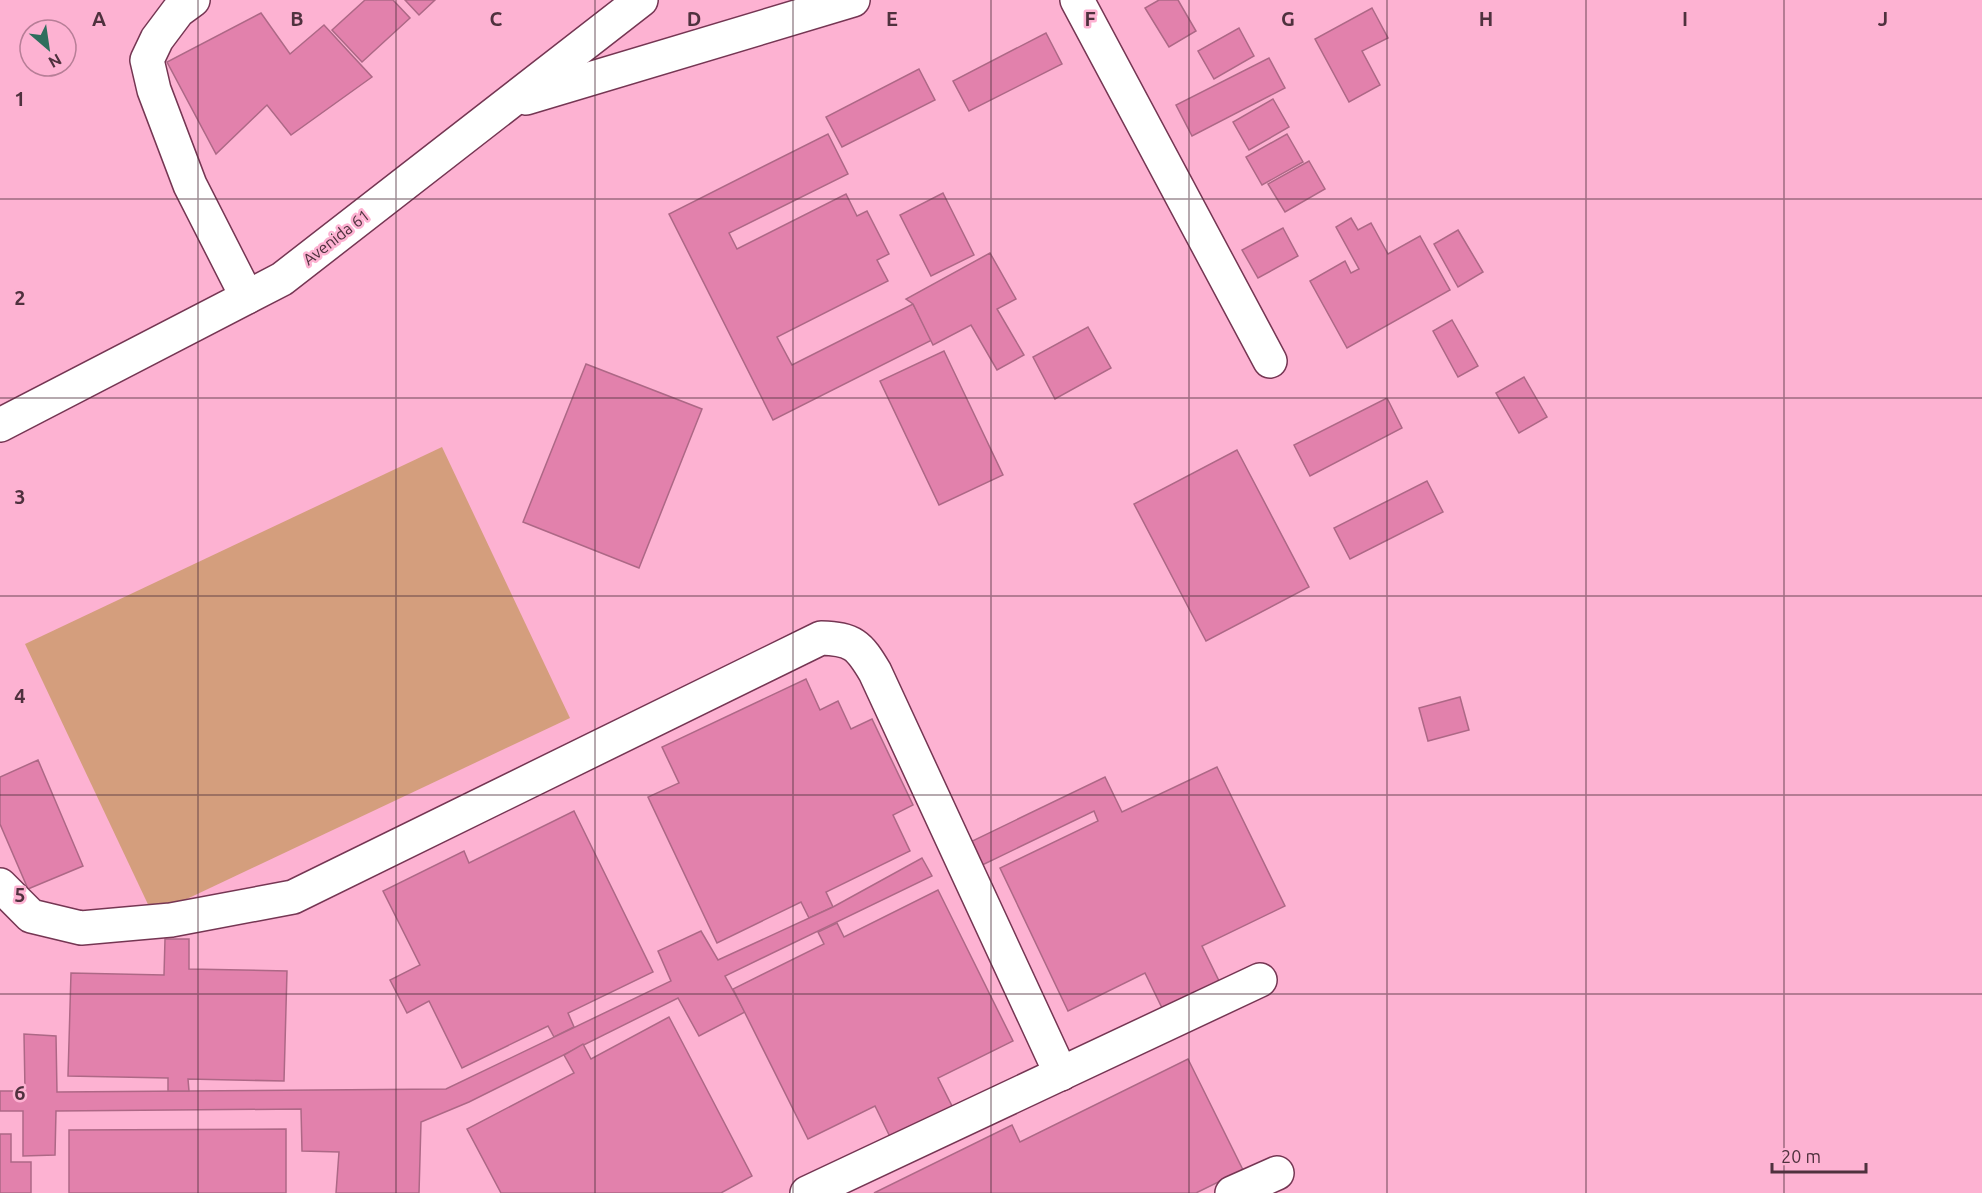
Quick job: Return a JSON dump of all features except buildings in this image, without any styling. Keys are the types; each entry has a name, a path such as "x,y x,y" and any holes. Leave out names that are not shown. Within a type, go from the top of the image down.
{"street":[{"path":"193,0 178,11 157,39 147,60 154,90 190,185 247,297"},
{"name":"Avenida 61","path":"0,425 282,279 641,0"},
{"path":"507,104 854,0"},
{"path":"1077,0 1270,361"},
{"path":"0,885 31,916 81,928 171,920 293,897 821,638 845,639 862,650 875,672 1061,1074"},
{"path":"807,1193 1260,980"},
{"path":"1232,1193 1276,1173"}],"shaded area":[{"path":"442,447 570,718 153,915 25,644"}]}
